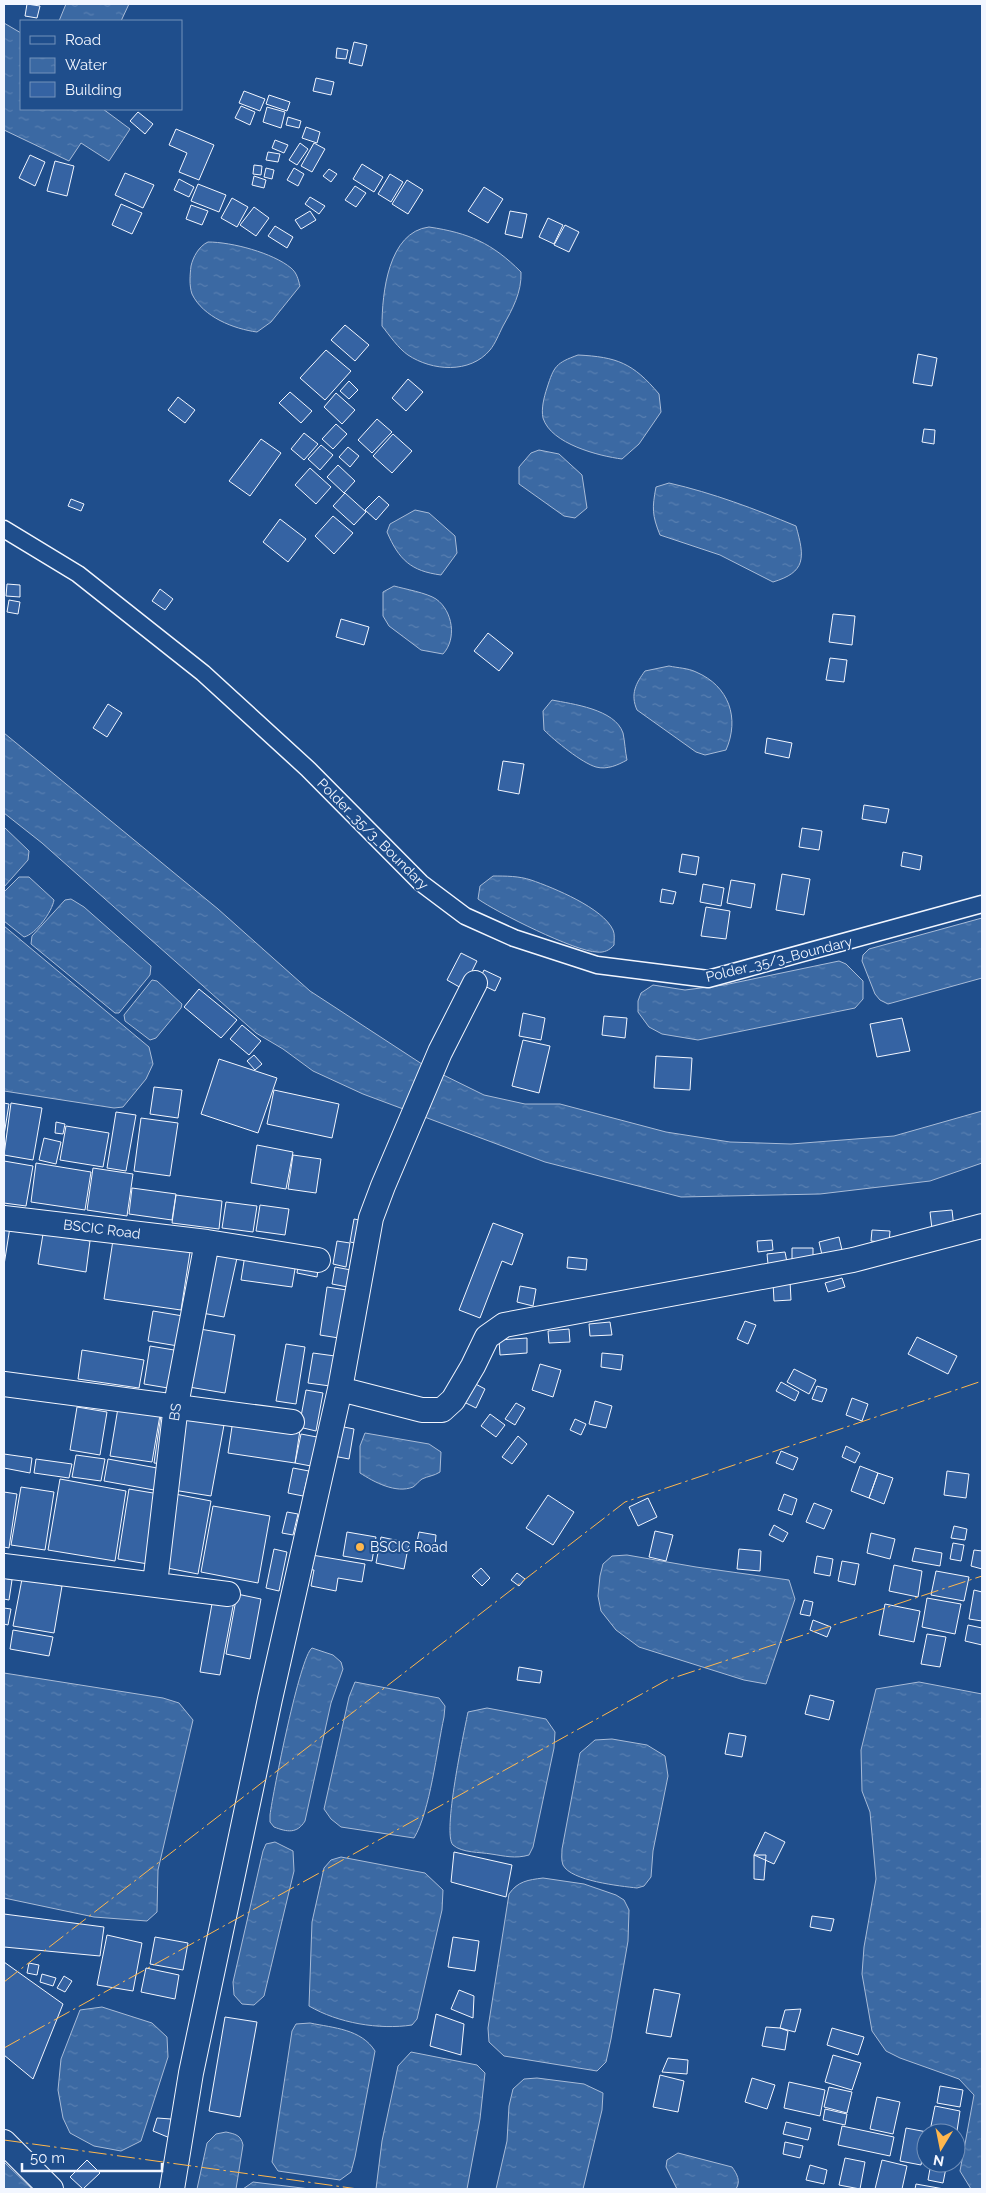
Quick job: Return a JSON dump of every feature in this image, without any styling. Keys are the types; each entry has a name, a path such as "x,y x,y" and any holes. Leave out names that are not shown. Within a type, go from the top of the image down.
{"street":[{"name":"Polder_35/3_Boundary","path":"4,529 78,574 203,673 308,769 421,883 465,916 514,938 597,965 708,979 982,904"},
{"path":"172,2189 191,2073 270,1699 340,1389 372,1218 440,1052 475,983"},
{"name":"BSCIC Road","path":"4,1218 207,1242 318,1260"},
{"path":"340,1389 422,1410 442,1410 453,1400 488,1336 504,1325 853,1260 982,1226"},
{"name":"BS","path":"155,1584 176,1406 207,1242"},
{"path":"4,1384 292,1422"},
{"path":"4,1566 228,1594"},
{"path":"4,2142 51,2189"}],"water":[{"path":"66,4 129,4 121,20 59,20"},
{"path":"4,23 20,32 20,110 104,110 130,129 109,161 81,143 69,161 4,130"},
{"path":"429,227 456,232 479,241 500,254 521,272 520,287 516,300 494,345 482,358 462,366 451,368 439,367 408,355 394,342 382,326 386,282 396,252 404,240 415,231"},
{"path":"208,242 240,246 263,253 291,268 296,274 300,286 271,322 257,332 229,325 211,315 197,302 192,294 190,287 191,266 199,249"},
{"path":"578,355 614,360 623,364 641,375 659,394 661,412 639,444 622,459 589,452 565,442 555,435 543,418 544,399 554,370 560,363"},
{"path":"539,450 559,454 582,475 587,508 575,518 564,516 519,484 519,467 531,453"},
{"path":"669,483 734,502 796,526 801,547 800,562 797,568 792,574 773,582 720,555 660,535 655,522 653,506 656,487"},
{"path":"415,510 429,513 455,536 457,553 441,575 422,571 407,562 396,550 387,532 390,524"},
{"path":"394,586 427,595 442,604 451,625 450,641 443,654 421,650 389,626 383,616 383,592"},
{"path":"669,666 696,672 707,678 724,694 729,704 732,726 726,750 705,755 696,752 637,710 634,699 635,689 645,671"},
{"path":"552,700 592,709 611,718 623,733 627,760 616,765 600,768 590,765 562,745 544,730 543,711"},
{"path":"4,733 218,909 310,991 425,1066 484,1095 525,1104 560,1104 666,1132 730,1142 791,1144 894,1136 982,1111 982,1163 930,1181 820,1194 681,1197 545,1162 363,1094 313,1071 283,1049 256,1033 42,843 4,813"},
{"path":"4,827 29,851 28,860 4,887"},
{"path":"493,876 512,876 526,879 552,888 577,900 608,922 614,932 614,945 609,950 602,952 572,946 487,905 478,899 480,886"},
{"path":"19,877 29,877 54,900 43,922 33,932 24,937 4,921 4,892"},
{"path":"71,899 84,907 151,966 150,975 119,1013 115,1013 31,944 32,936 65,900"},
{"path":"982,918 982,978 888,1004 880,1000 875,994 862,961 863,955 869,949"},
{"path":"4,926 149,1047 153,1064 146,1079 123,1107 114,1108 4,1091"},
{"path":"839,961 846,964 863,981 863,999 855,1008 698,1040 662,1034 649,1027 638,1012 638,1001 641,993 653,985 685,990 724,985"},
{"path":"152,980 157,981 182,1004 181,1008 156,1038 150,1040 125,1021 124,1015"},
{"path":"365,1433 429,1444 441,1452 440,1472 422,1479 413,1487 406,1489 392,1488 372,1480 360,1473 360,1446"},
{"path":"627,1555 789,1580 795,1599 766,1684 744,1680 639,1647 616,1630 601,1611 598,1596 600,1576 603,1564 612,1556"},
{"path":"312,1648 333,1655 341,1662 343,1669 331,1703 305,1821 299,1828 287,1831 274,1827 270,1822 270,1815 294,1698 307,1657"},
{"path":"4,1673 163,1698 179,1703 193,1720 158,1870 157,1912 147,1921 94,1917 4,1898"},
{"path":"355,1682 439,1698 445,1706 429,1797 420,1827 414,1838 341,1827 331,1819 324,1809 349,1697"},
{"path":"919,1682 982,1694 982,2189 971,2189 961,2173 966,2173 966,2138 974,2095 959,2079 900,2058 886,2051 872,2031 862,1974 864,1947 876,1879 870,1812 862,1791 861,1750 876,1689"},
{"path":"487,1708 546,1719 555,1732 554,1748 533,1847 529,1855 510,1857 466,1851 453,1845 450,1837 455,1782 468,1712"},
{"path":"612,1739 647,1745 665,1756 668,1776 653,1851 651,1877 644,1886 637,1888 585,1879 568,1870 562,1861 562,1849 580,1753 595,1740"},
{"path":"275,1842 293,1851 294,1871 264,1996 254,2005 242,2004 234,1995 233,1982 263,1851 266,1844"},
{"path":"341,1857 425,1873 443,1890 442,1910 417,2019 412,2025 386,2027 359,2024 333,2017 309,2006 312,1922 324,1868 331,1860"},
{"path":"543,1878 584,1884 616,1895 624,1900 629,1910 628,1941 611,2039 606,2062 597,2071 504,2056 489,2042 488,2028 509,1894 520,1884"},
{"path":"102,2007 152,2023 167,2037 168,2057 141,2141 121,2151 94,2146 70,2133 63,2118 58,2090 61,2059 80,2010"},
{"path":"310,2023 337,2028 355,2034 375,2051 351,2172 340,2180 278,2171 272,2162 292,2031 296,2024"},
{"path":"411,2052 477,2065 485,2073 480,2119 467,2189 376,2189 382,2141 398,2066"},
{"path":"537,2078 584,2084 603,2093 602,2110 583,2189 496,2189 507,2141 509,2106 513,2089 524,2079"},
{"path":"226,2132 239,2137 243,2145 236,2189 197,2189 207,2143 216,2134"},
{"path":"678,2153 732,2167 738,2180 736,2189 677,2189 666,2167 667,2160"},
{"path":"4,2162 32,2189 4,2189"},
{"path":"253,2182 310,2189 243,2189"}],"building":[{"path":"27,4 40,6 37,18 25,16"},
{"path":"354,42 367,45 362,66 349,63"},
{"path":"337,48 348,50 346,59 336,58"},
{"path":"316,78 334,82 331,95 313,91"},
{"path":"244,91 265,99 260,111 239,103"},
{"path":"269,95 290,102 287,111 266,104"},
{"path":"241,106 255,112 250,125 235,118"},
{"path":"267,107 285,112 281,128 263,122"},
{"path":"138,112 153,124 145,134 130,121"},
{"path":"288,117 301,121 299,128 286,125"},
{"path":"306,127 320,132 317,143 302,138"},
{"path":"176,129 214,145 199,180 179,172 187,153 169,145"},
{"path":"275,140 288,145 284,153 272,148"},
{"path":"300,143 308,149 297,165 289,160"},
{"path":"314,143 325,149 312,172 301,166"},
{"path":"268,152 280,154 278,162 266,160"},
{"path":"30,155 45,162 35,186 19,178"},
{"path":"55,161 74,166 67,196 47,191"},
{"path":"362,164 383,177 374,192 353,179"},
{"path":"254,165 262,166 261,175 253,174"},
{"path":"266,168 274,170 272,179 264,177"},
{"path":"294,168 304,174 298,186 287,180"},
{"path":"329,169 337,174 331,182 323,176"},
{"path":"125,173 154,185 143,208 115,195"},
{"path":"390,174 403,182 391,202 378,194"},
{"path":"254,176 266,180 264,188 252,185"},
{"path":"179,179 194,187 189,197 174,190"},
{"path":"407,180 423,190 408,214 392,204"},
{"path":"198,184 226,195 219,212 191,201"},
{"path":"355,186 366,193 356,207 345,200"},
{"path":"484,187 503,199 488,223 468,211"},
{"path":"310,197 325,206 319,214 305,204"},
{"path":"232,198 248,207 237,227 221,218"},
{"path":"121,204 142,213 132,234 112,225"},
{"path":"191,205 208,211 202,225 186,219"},
{"path":"254,207 269,218 256,236 240,225"},
{"path":"310,211 316,220 301,229 295,220"},
{"path":"510,211 527,214 522,238 505,234"},
{"path":"548,218 563,225 554,244 539,237"},
{"path":"565,225 579,232 569,252 554,245"},
{"path":"275,226 293,237 287,248 268,236"},
{"path":"345,325 369,345 355,361 331,340"},
{"path":"326,350 351,371 325,400 300,378"},
{"path":"918,354 937,358 932,386 913,383"},
{"path":"408,379 423,392 406,411 392,398"},
{"path":"349,381 358,390 349,399 340,391"},
{"path":"290,392 312,411 301,423 279,403"},
{"path":"336,393 355,410 342,424 324,407"},
{"path":"178,397 195,410 185,423 168,410"},
{"path":"377,419 392,432 372,453 358,440"},
{"path":"336,424 347,434 333,449 322,439"},
{"path":"924,429 935,430 934,444 922,442"},
{"path":"304,433 318,444 304,460 291,449"},
{"path":"393,434 412,451 392,473 373,456"},
{"path":"261,439 281,453 250,496 229,481"},
{"path":"321,445 333,455 320,470 308,459"},
{"path":"348,447 359,456 350,467 339,457"},
{"path":"338,465 355,481 344,493 327,477"},
{"path":"310,468 331,487 316,504 295,485"},
{"path":"345,493 366,512 354,525 333,506"},
{"path":"379,496 389,505 376,520 365,510"},
{"path":"71,499 84,504 81,511 68,506"},
{"path":"333,516 353,533 334,554 315,536"},
{"path":"280,519 306,539 288,562 263,542"},
{"path":"7,584 20,585 20,597 6,596"},
{"path":"160,589 173,599 165,610 152,601"},
{"path":"9,600 20,602 18,614 7,612"},
{"path":"833,614 855,616 852,645 829,642"},
{"path":"341,619 369,627 364,645 336,637"},
{"path":"488,633 513,653 499,671 474,651"},
{"path":"830,658 847,660 844,682 826,680"},
{"path":"108,704 122,713 107,737 93,728"},
{"path":"767,738 792,743 789,758 765,753"},
{"path":"503,761 524,764 519,794 498,790"},
{"path":"864,805 889,809 886,823 862,819"},
{"path":"802,828 822,831 819,850 799,847"},
{"path":"903,852 922,856 920,870 901,866"},
{"path":"682,854 699,857 696,875 679,872"},
{"path":"782,874 810,879 804,915 776,910"},
{"path":"731,880 755,884 751,908 727,903"},
{"path":"703,884 724,888 721,906 700,902"},
{"path":"662,889 676,892 673,904 660,902"},
{"path":"706,907 730,911 726,939 701,936"},
{"path":"461,953 477,961 463,989 447,980"},
{"path":"484,970 501,978 495,991 478,983"},
{"path":"199,989 237,1020 221,1038 184,1007"},
{"path":"523,1013 545,1018 541,1040 519,1036"},
{"path":"604,1016 627,1018 625,1038 602,1035"},
{"path":"902,1018 910,1051 877,1057 870,1024"},
{"path":"242,1025 261,1041 249,1055 230,1039"},
{"path":"523,1040 550,1046 539,1093 512,1086"},
{"path":"254,1055 262,1064 255,1070 247,1061"},
{"path":"656,1056 692,1058 690,1090 654,1088"},
{"path":"219,1059 277,1078 258,1133 201,1114"},
{"path":"154,1087 182,1090 178,1118 150,1114"},
{"path":"274,1090 339,1104 332,1138 267,1124"},
{"path":"4,1103 9,1104 4,1135"},
{"path":"11,1103 42,1108 33,1160 4,1155"},
{"path":"116,1112 136,1115 126,1171 107,1168"},
{"path":"141,1118 178,1123 170,1176 134,1171"},
{"path":"56,1122 65,1124 63,1134 55,1133"},
{"path":"66,1126 109,1133 103,1167 60,1160"},
{"path":"44,1138 61,1142 56,1164 39,1160"},
{"path":"257,1145 293,1152 286,1189 251,1183"},
{"path":"293,1155 321,1159 316,1193 288,1189"},
{"path":"4,1161 33,1166 26,1206 4,1203"},
{"path":"36,1163 91,1172 85,1210 31,1202"},
{"path":"93,1168 133,1174 127,1216 87,1210"},
{"path":"132,1188 176,1194 172,1220 129,1214"},
{"path":"176,1195 222,1201 219,1229 172,1223"},
{"path":"226,1202 257,1206 253,1232 222,1228"},
{"path":"260,1205 289,1209 285,1235 256,1231"},
{"path":"952,1210 954,1228 932,1229 930,1212"},
{"path":"354,1219 364,1221 360,1244 350,1242"},
{"path":"493,1223 523,1234 512,1265 502,1261 480,1318 459,1310"},
{"path":"4,1226 10,1227 4,1265"},
{"path":"872,1230 890,1231 889,1243 871,1241"},
{"path":"43,1234 90,1241 86,1272 38,1264"},
{"path":"839,1237 842,1250 822,1255 819,1242"},
{"path":"113,1240 190,1252 181,1310 104,1299"},
{"path":"772,1240 773,1250 758,1252 757,1241"},
{"path":"337,1241 350,1243 346,1267 333,1264"},
{"path":"792,1248 813,1248 813,1263 792,1263"},
{"path":"785,1252 787,1262 768,1264 767,1254"},
{"path":"215,1254 237,1258 224,1317 202,1313"},
{"path":"245,1255 296,1263 292,1287 241,1280"},
{"path":"568,1257 587,1259 586,1270 567,1268"},
{"path":"299,1260 319,1263 317,1277 297,1273"},
{"path":"335,1267 351,1270 348,1287 332,1284"},
{"path":"842,1278 845,1287 828,1292 825,1283"},
{"path":"790,1281 791,1300 774,1301 773,1282"},
{"path":"520,1286 536,1289 533,1306 517,1302"},
{"path":"327,1287 353,1291 345,1339 320,1335"},
{"path":"153,1311 183,1316 178,1346 148,1341"},
{"path":"745,1321 756,1325 748,1344 737,1339"},
{"path":"610,1322 612,1335 590,1336 589,1324"},
{"path":"200,1329 235,1335 225,1393 189,1387"},
{"path":"569,1329 570,1342 549,1343 548,1331"},
{"path":"917,1337 957,1356 948,1374 908,1354"},
{"path":"527,1338 527,1353 500,1355 499,1340"},
{"path":"286,1344 305,1347 296,1404 276,1401"},
{"path":"150,1346 180,1351 174,1389 144,1384"},
{"path":"82,1350 144,1360 139,1388 78,1379"},
{"path":"313,1353 335,1356 330,1386 308,1383"},
{"path":"602,1353 623,1355 621,1370 601,1367"},
{"path":"540,1364 561,1370 553,1397 532,1390"},
{"path":"794,1369 816,1380 809,1394 787,1382"},
{"path":"470,1381 485,1389 476,1408 460,1400"},
{"path":"781,1382 799,1392 795,1401 776,1391"},
{"path":"817,1386 827,1389 822,1402 812,1399"},
{"path":"306,1390 323,1393 316,1431 299,1427"},
{"path":"852,1398 868,1404 862,1421 846,1415"},
{"path":"595,1401 612,1406 606,1428 589,1424"},
{"path":"516,1403 525,1408 515,1425 505,1419"},
{"path":"77,1407 107,1412 100,1455 70,1450"},
{"path":"118,1408 160,1415 152,1462 110,1456"},
{"path":"490,1414 505,1425 496,1437 481,1426"},
{"path":"161,1415 172,1417 164,1464 154,1463"},
{"path":"186,1419 224,1425 211,1496 173,1490"},
{"path":"575,1419 586,1424 581,1435 570,1430"},
{"path":"233,1420 300,1430 295,1463 228,1453"},
{"path":"334,1425 354,1429 349,1459 328,1455"},
{"path":"301,1434 317,1437 311,1466 295,1463"},
{"path":"518,1436 527,1444 512,1464 502,1457"},
{"path":"846,1446 860,1453 855,1463 842,1457"},
{"path":"781,1451 798,1458 793,1470 776,1463"},
{"path":"4,1454 32,1458 30,1473 4,1468"},
{"path":"76,1455 105,1459 101,1481 72,1477"},
{"path":"36,1459 72,1464 69,1478 34,1473"},
{"path":"108,1459 157,1468 154,1490 104,1481"},
{"path":"860,1466 878,1473 869,1498 851,1491"},
{"path":"293,1468 309,1471 303,1496 288,1493"},
{"path":"947,1471 969,1474 966,1498 944,1495"},
{"path":"878,1473 893,1478 884,1504 869,1498"},
{"path":"60,1479 126,1491 115,1561 48,1550"},
{"path":"21,1487 54,1492 45,1550 11,1545"},
{"path":"129,1489 165,1495 154,1565 118,1559"},
{"path":"4,1492 17,1494 9,1548 4,1547"},
{"path":"175,1494 211,1501 198,1574 162,1567"},
{"path":"784,1494 797,1499 792,1515 778,1510"},
{"path":"548,1495 574,1512 553,1545 526,1528"},
{"path":"648,1498 657,1517 638,1526 629,1507"},
{"path":"814,1503 832,1510 824,1529 806,1522"},
{"path":"213,1506 270,1516 258,1583 201,1572"},
{"path":"287,1512 298,1514 293,1535 282,1533"},
{"path":"774,1525 788,1533 783,1542 769,1535"},
{"path":"954,1526 967,1529 965,1540 951,1538"},
{"path":"655,1531 673,1535 666,1561 649,1557"},
{"name":"BSCIC Road","path":"347,1532 376,1537 372,1561 343,1556"},
{"path":"419,1532 436,1535 435,1546 417,1542"},
{"path":"871,1533 895,1539 890,1559 867,1553"},
{"path":"381,1537 409,1543 404,1569 376,1563"},
{"path":"953,1543 964,1545 961,1561 950,1559"},
{"path":"915,1548 942,1553 940,1566 912,1561"},
{"path":"274,1549 287,1552 279,1591 266,1588"},
{"path":"739,1549 761,1551 760,1571 737,1569"},
{"path":"974,1550 982,1551 982,1569 971,1566"},
{"path":"306,1554 365,1564 362,1582 338,1578 336,1591 311,1586 314,1570 304,1569"},
{"path":"817,1556 833,1559 830,1576 814,1573"},
{"path":"842,1561 859,1564 855,1585 838,1581"},
{"path":"894,1565 922,1571 918,1597 889,1591"},
{"path":"481,1568 490,1578 482,1586 472,1576"},
{"path":"936,1571 969,1577 964,1601 931,1595"},
{"path":"517,1573 525,1579 519,1586 511,1580"},
{"path":"4,1578 12,1580 9,1600 4,1599"},
{"path":"22,1579 62,1586 54,1633 13,1626"},
{"path":"974,1590 982,1592 982,1621 969,1619"},
{"path":"237,1594 261,1599 250,1659 226,1654"},
{"path":"213,1598 234,1601 220,1675 200,1672"},
{"path":"927,1598 961,1604 955,1634 922,1627"},
{"path":"804,1600 813,1602 810,1616 800,1614"},
{"path":"885,1604 920,1611 914,1642 879,1635"},
{"path":"4,1608 11,1609 8,1625 4,1624"},
{"path":"813,1620 831,1627 827,1637 810,1630"},
{"path":"968,1625 982,1628 982,1645 965,1641"},
{"path":"13,1630 53,1637 49,1656 10,1649"},
{"path":"927,1634 946,1637 940,1667 921,1664"},
{"path":"519,1667 542,1671 540,1683 517,1680"},
{"path":"810,1695 834,1701 829,1720 805,1714"},
{"path":"729,1733 746,1736 742,1757 725,1754"},
{"path":"765,1832 785,1842 774,1864 754,1855"},
{"path":"454,1852 512,1865 506,1897 451,1882"},
{"path":"754,1855 766,1855 764,1880 754,1879"},
{"path":"4,1914 104,1927 100,1956 4,1947"},
{"path":"812,1916 834,1919 831,1931 810,1927"},
{"path":"107,1935 142,1943 133,1991 97,1985"},
{"path":"155,1937 188,1943 183,1970 150,1964"},
{"path":"453,1937 479,1941 475,1971 448,1967"},
{"path":"4,1962 63,2004 33,2079 4,2055"},
{"path":"29,1963 39,1965 37,1975 27,1973"},
{"path":"146,1968 179,1975 175,1999 141,1992"},
{"path":"42,1974 56,1978 53,1986 40,1982"},
{"path":"64,1976 72,1981 65,1992 57,1988"},
{"path":"654,1989 680,1994 671,2037 646,2033"},
{"path":"459,1990 474,1996 473,2018 451,2009"},
{"path":"801,2009 795,2032 780,2028 785,2010"},
{"path":"436,2014 464,2024 461,2055 430,2046"},
{"path":"225,2017 257,2022 240,2117 209,2111"},
{"path":"766,2027 780,2028 788,2031 785,2050 762,2046"},
{"path":"832,2028 864,2037 858,2055 827,2045"},
{"path":"833,2055 861,2063 852,2090 825,2082"},
{"path":"668,2058 688,2060 687,2074 662,2072"},
{"path":"660,2075 684,2081 678,2112 653,2107"},
{"path":"752,2078 775,2085 767,2109 745,2102"},
{"path":"789,2082 825,2090 820,2116 784,2108"},
{"path":"940,2086 963,2090 960,2107 937,2103"},
{"path":"829,2087 852,2092 847,2113 824,2107"},
{"path":"877,2097 900,2102 893,2134 870,2129"},
{"path":"935,2106 960,2111 958,2123 932,2123"},
{"path":"825,2109 847,2114 845,2125 823,2120"},
{"path":"157,2118 171,2119 170,2138 153,2131"},
{"path":"786,2122 811,2128 808,2140 783,2134"},
{"path":"842,2126 894,2137 890,2156 838,2145"},
{"path":"906,2128 916,2130 916,2164 900,2161"},
{"path":"785,2142 803,2146 800,2158 783,2154"},
{"path":"845,2158 865,2162 860,2189 839,2185"},
{"path":"87,2160 100,2173 83,2189 70,2177"},
{"path":"882,2160 907,2166 902,2189 875,2189"},
{"path":"810,2165 827,2170 824,2184 806,2180"},
{"path":"929,2173 945,2173 943,2183 928,2180"},
{"path":"916,2184 944,2189 915,2189"}],"power":[{"path":"4,1982 625,1502 982,1381"},
{"path":"4,2048 667,1680 982,1576"},
{"path":"4,2140 358,2189"}],"place":[{"name":"BSCIC Road","path":"360,1547"}]}
